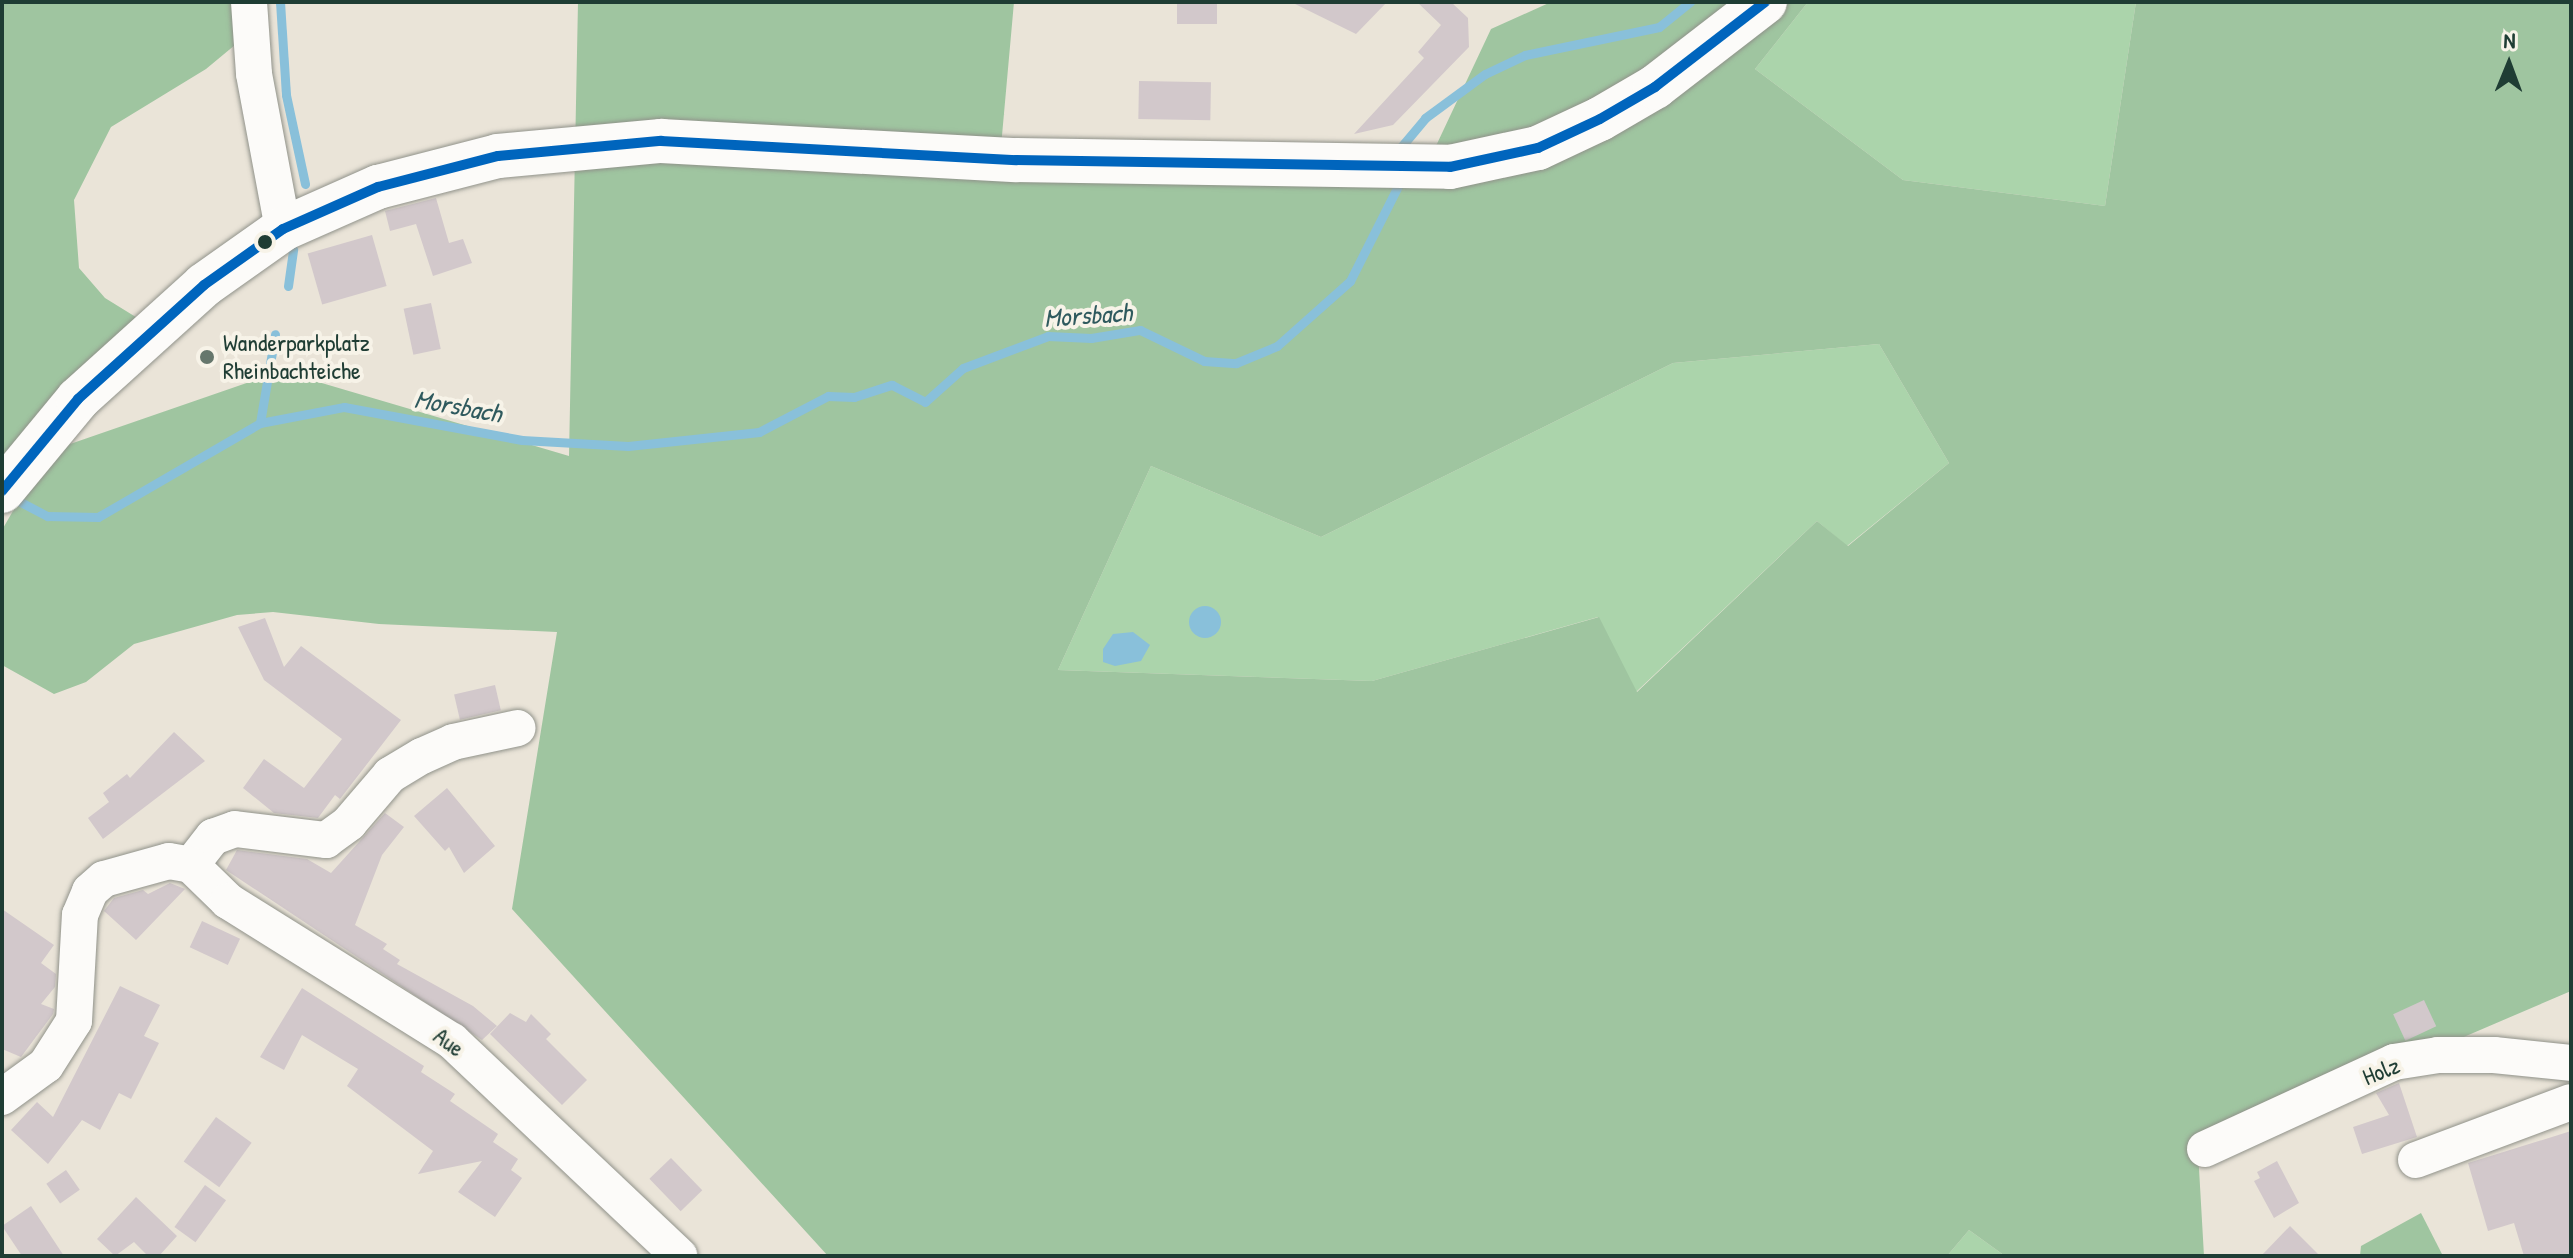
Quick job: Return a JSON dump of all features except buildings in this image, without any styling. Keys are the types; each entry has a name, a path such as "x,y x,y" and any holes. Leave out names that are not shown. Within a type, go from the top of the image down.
{"main road":[{"path":"8,482 61,417 132,347 224,269 283,229 345,198 451,167 603,143 724,142 1016,160 1377,167 1492,161 1538,148 1600,119 1655,87 1765,2"}],"street":[{"path":"249,2 254,74 283,229"},
{"path":"2,1097 46,1065 74,1021 80,915 90,891 104,879 169,861 191,865 213,837 235,829 326,840 349,823 390,775 422,756 453,742 518,728"},
{"name":"Aue","path":"191,865 228,901 452,1041 679,1256"},
{"name":"Holz","path":"2205,1149 2394,1062 2480,1055 2571,1063"},
{"path":"2416,1160 2571,1102"}],"green space":[{"path":"2,2 240,2 241,40 206,69 111,127 74,200 79,268 105,298 139,319 2,469"},
{"path":"578,2 1014,2 998,180 1419,182 1491,29 1551,2 1808,2 1755,69 1903,180 2105,206 2136,2 2571,2 2571,991 2198,1151 2204,1256 2005,1256 1969,1230 1947,1256 828,1256 512,909 557,632 379,624 273,612 237,615 134,644 86,682 54,694 2,665 2,530 47,452 281,371 569,456","holes":["1879,344 1949,463 1848,546 1817,521 1637,692 1599,617 1372,681 1058,670 1151,466 1321,537 1673,363"]},
{"path":"1808,2 2136,2 2105,206 1903,180 1755,69"},
{"path":"1879,344 1949,463 1847,546 1817,521 1636,692 1598,617 1372,681 1058,670 1151,466 1321,537 1673,363"},
{"path":"2421,1213 2443,1256 2360,1256 2361,1246"},
{"path":"1969,1230 2005,1256 1947,1256"}],"water":[{"path":"1205,606 1216,611 1221,622 1216,633 1205,638 1194,633 1189,622 1194,611"},
{"path":"1133,632 1150,645 1141,661 1115,666 1103,662 1103,649 1113,634"}],"waterway":[{"path":"280,2 286,95 305,184"},
{"name":"Morsbach","path":"1401,155 1401,147 1425,118 1485,74 1525,55 1659,27 1690,2"},
{"name":"Morsbach","path":"11,497 47,516 98,517 260,423 344,407 522,440 628,446 759,432 828,396 854,397 892,385 925,402 963,368 1048,336 1091,338 1140,330 1204,361 1236,363 1277,346 1350,281 1402,178"},
{"path":"288,286 293,249"},
{"path":"260,423 275,334"}],"transit line":[{"path":"2,491 78,399 204,285 283,229 378,187 498,156 661,141 1016,160 1450,167 1538,148 1600,119 1655,87 1765,2"}],"place":[{"name":"Wanderparkplatz Rheinbachteiche","path":"207,357"}]}
